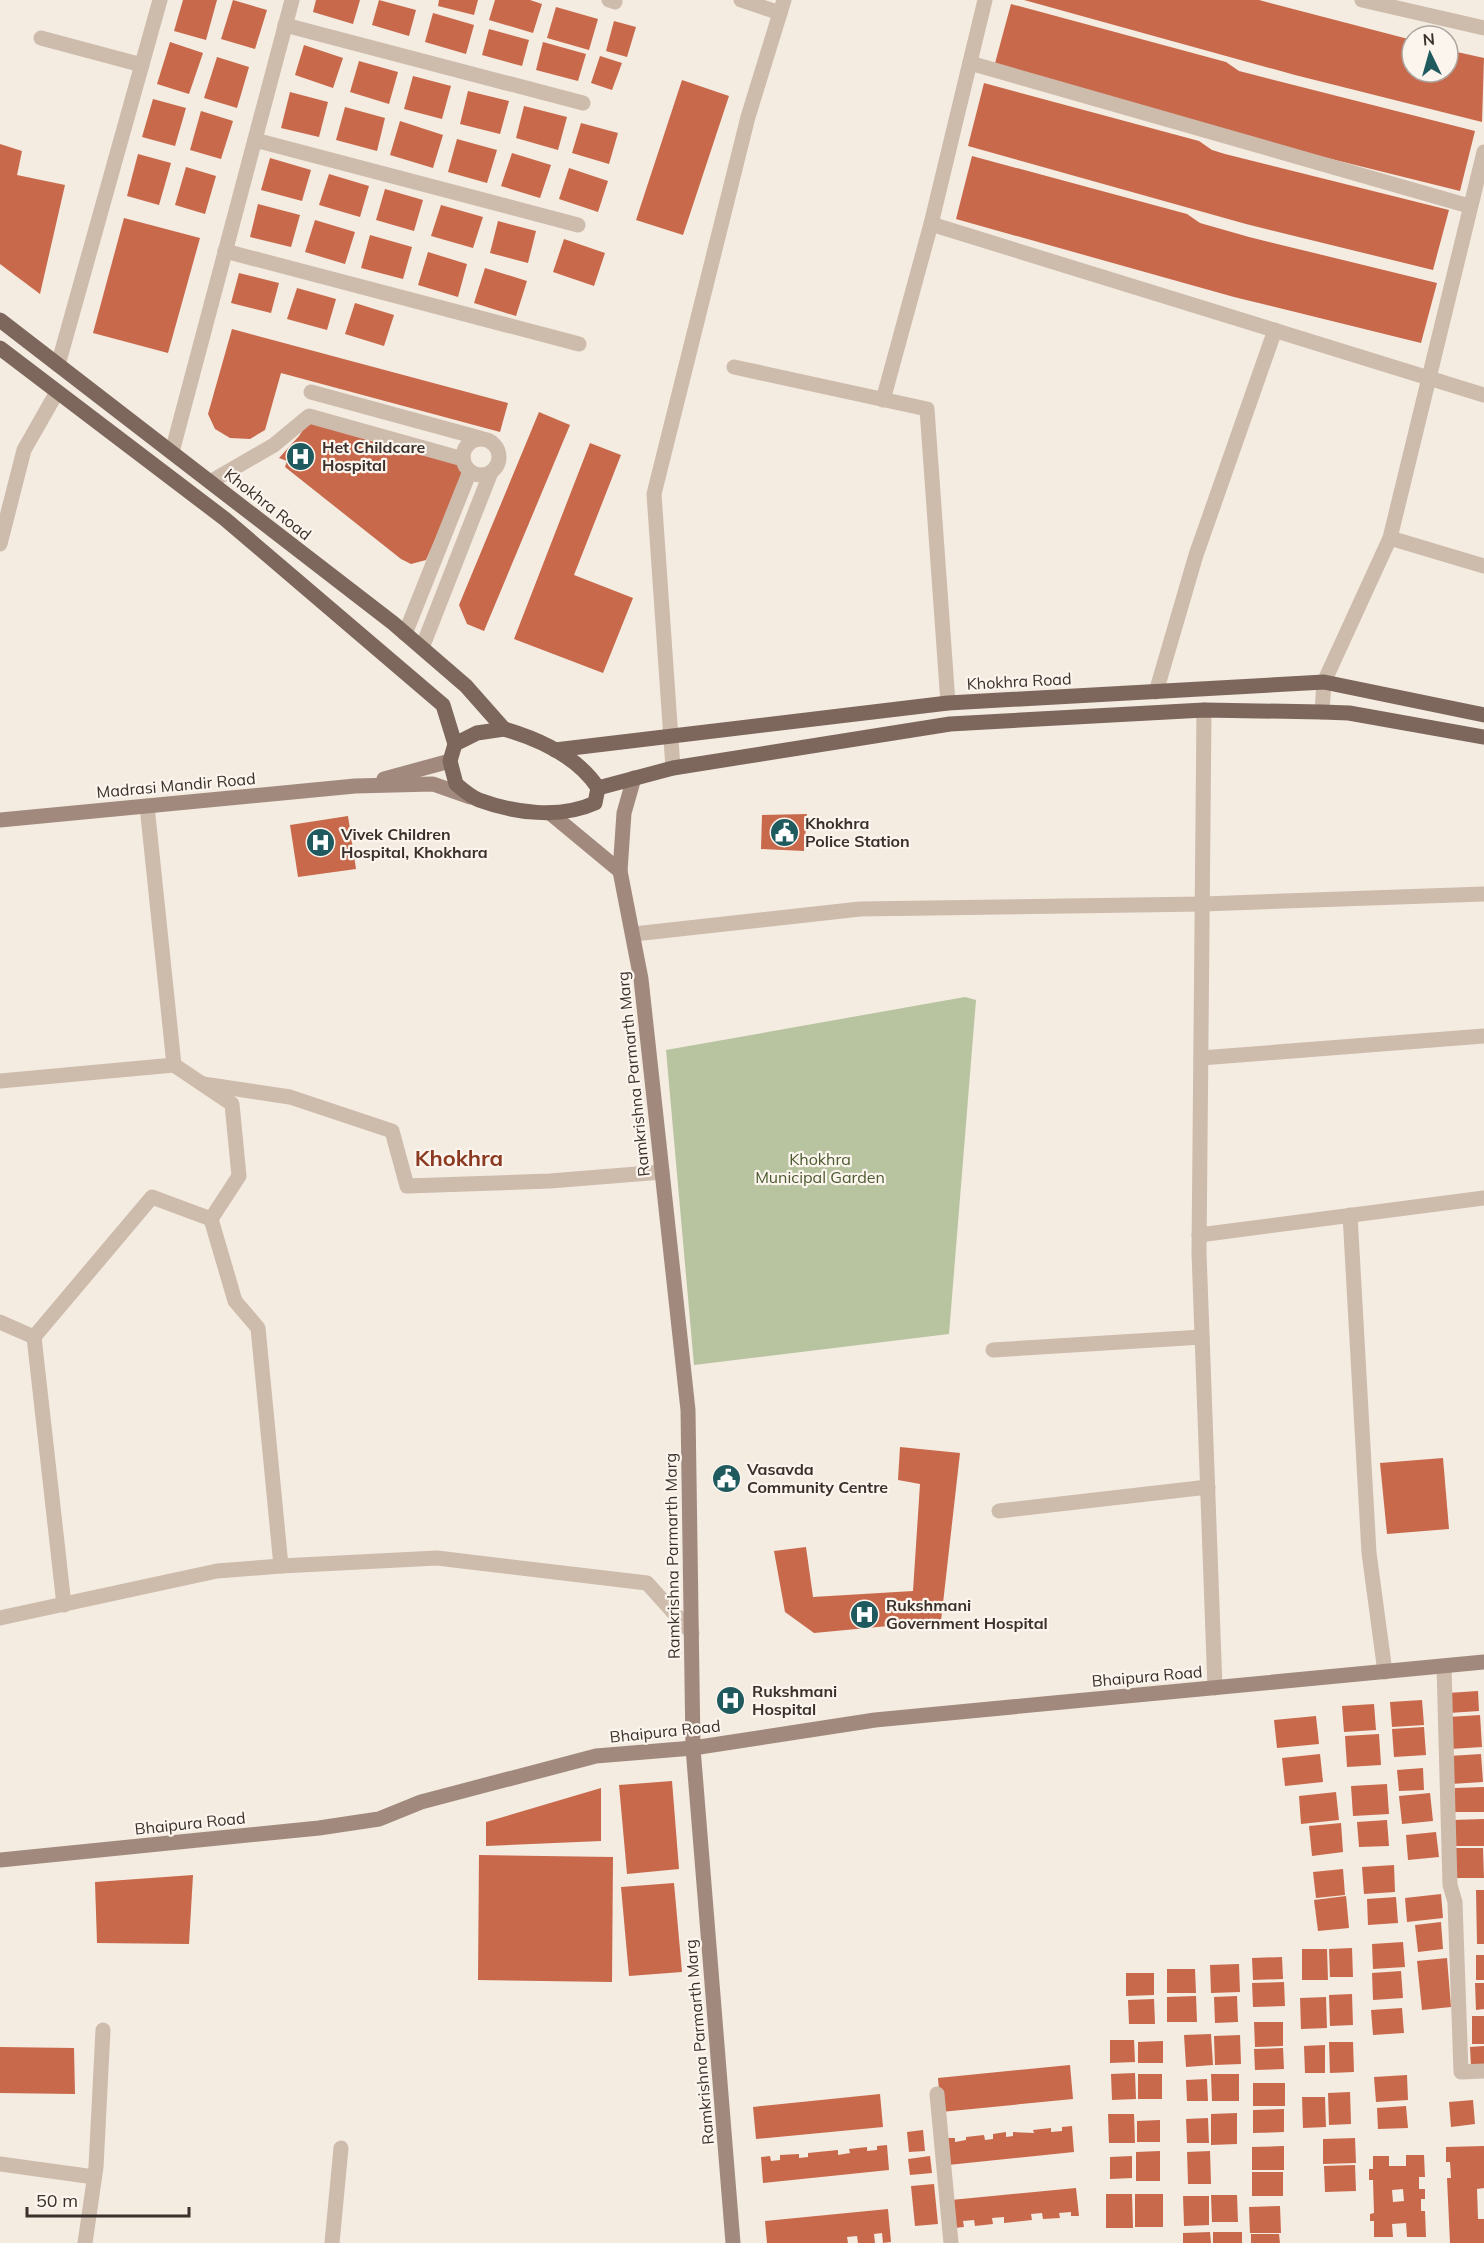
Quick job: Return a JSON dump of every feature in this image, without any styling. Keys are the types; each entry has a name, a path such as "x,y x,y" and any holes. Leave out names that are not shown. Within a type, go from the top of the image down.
{"main road":[{"name":"Khokhra Road","path":"0,320 405,634 466,686 504,729"},
{"path":"0,348 225,519 443,705 454,744 450,761 456,784 477,800 516,809 550,813 579,810 595,803 598,788 588,772 555,750 526,736 504,729 477,733 454,744"},
{"name":"Khokhra Road","path":"555,750 948,703 1324,682 1484,715"},
{"path":"598,788 673,768 950,724 1204,710 1322,712 1350,713 1484,737"}],"street":[{"path":"58,365 160,0"},
{"path":"172,452 292,0"},
{"path":"673,768 654,494 748,117 782,7 741,0"},
{"path":"883,400 931,224 985,0"},
{"path":"1362,0 1484,28"},
{"path":"285,25 583,103"},
{"path":"41,38 142,65"},
{"path":"970,63 1469,206"},
{"path":"255,140 578,225"},
{"path":"1322,712 1324,682 1390,538 1430,378 1469,206 1484,153"},
{"path":"931,224 1484,395"},
{"path":"225,251 579,344"},
{"path":"1156,692 1196,555 1275,330"},
{"path":"734,367 927,409 948,703"},
{"path":"0,544 24,450 57,392"},
{"path":"311,392 488,439 498,448 499,461 491,472 422,648"},
{"path":"210,482 274,445 309,416 466,465 484,475 491,472"},
{"path":"405,634 466,465 468,444 480,438"},
{"path":"1390,538 1484,566"},
{"path":"1204,710 1199,1235 1215,1688"},
{"path":"355,786 450,761"},
{"name":"Ramkrishna Parmarth Marg","path":"634,778 624,813 620,871 634,934 688,1410 693,1748 734,2243"},
{"path":"355,786 433,784 477,800"},
{"name":"Madrasi Mandir Road","path":"0,820 355,786"},
{"path":"147,806 174,1065"},
{"path":"550,813 620,871"},
{"path":"634,934 860,909 1203,904 1484,894"},
{"path":"1201,1058 1484,1036"},
{"path":"0,1081 174,1065 232,1104 239,1176 211,1219 235,1301 258,1328 281,1566"},
{"path":"203,1084 290,1097 392,1131 407,1186 550,1181 662,1172"},
{"path":"63,1605 34,1337 152,1197 211,1219"},
{"path":"1199,1235 1484,1197"},
{"path":"1350,1215 1369,1553 1384,1672"},
{"path":"0,1322 34,1337"},
{"path":"993,1350 1202,1338"},
{"path":"999,1511 1208,1487"},
{"path":"0,1618 218,1571 437,1558 647,1583 692,1633"},
{"name":"Bhaipura Road","path":"0,1860 318,1828 379,1819 421,1802 596,1756 693,1748 874,1720 1484,1662"},
{"path":"1444,1666 1450,1885 1455,1902 1461,2072 1484,2071"},
{"path":"85,2243 94,2177 103,2030"},
{"path":"937,2094 951,2243"},
{"path":"332,2243 340,2148"},
{"path":"0,2164 94,2177"}],"green space":[{"name":"Khokhra Municipal Garden","path":"965,997 976,1000 949,1334 694,1365 666,1050"}],"building":[{"path":"183,0 217,0 206,40 174,31"},
{"path":"233,0 267,10 255,49 221,39"},
{"path":"316,0 360,0 353,24 313,12"},
{"path":"379,0 416,10 409,36 372,25"},
{"path":"439,0 478,0 474,15 438,6"},
{"path":"495,0 530,0 542,4 533,33 489,20"},
{"path":"1024,0 1259,0 1400,37 1400,84 1460,84 1460,53 1484,58 1482,122 1295,75"},
{"path":"1011,4 1226,62 1239,71 1475,131 1460,191 1283,147 994,67"},
{"path":"556,7 598,19 589,50 547,38"},
{"path":"433,13 474,25 466,54 425,42"},
{"path":"614,21 636,27 627,57 606,51"},
{"path":"489,29 529,40 522,66 482,55"},
{"path":"170,42 203,53 189,94 157,84"},
{"path":"543,42 586,54 578,81 536,70"},
{"path":"304,45 343,58 333,88 295,75"},
{"path":"600,56 622,63 612,90 591,83"},
{"path":"217,57 249,67 237,108 204,98"},
{"path":"359,61 398,72 389,104 350,92"},
{"path":"413,76 451,86 442,119 404,109"},
{"path":"682,80 729,96 683,235 636,220"},
{"path":"984,83 1199,141 1212,150 1225,154 1449,210 1433,270 1246,224 968,146"},
{"path":"468,91 509,101 500,134 460,124"},
{"path":"290,92 328,102 319,137 281,128"},
{"path":"153,99 186,108 175,146 142,137"},
{"path":"524,106 567,117 558,150 516,138"},
{"path":"345,107 385,118 377,151 336,140"},
{"path":"201,111 233,121 221,159 190,150"},
{"path":"400,121 443,135 433,168 390,155"},
{"path":"581,123 618,133 609,164 572,153"},
{"path":"457,139 497,150 487,183 448,172"},
{"path":"0,144 22,151 17,175 65,185 40,294 0,264"},
{"path":"512,153 551,165 540,198 501,186"},
{"path":"138,154 171,163 159,205 127,196"},
{"path":"972,156 1187,214 1200,223 1249,237 1437,283 1421,343 1234,297 956,219"},
{"path":"270,158 311,170 302,201 261,190"},
{"path":"186,167 216,176 205,214 175,205"},
{"path":"569,168 608,181 598,212 559,199"},
{"path":"329,174 369,186 360,217 319,205"},
{"path":"385,189 423,200 414,231 376,220"},
{"path":"258,204 300,215 291,247 250,237"},
{"path":"441,205 483,217 473,248 431,236"},
{"path":"124,218 200,238 168,353 93,333"},
{"path":"315,220 355,232 345,264 305,252"},
{"path":"498,221 536,231 528,263 490,253"},
{"path":"370,235 412,247 403,279 361,268"},
{"path":"564,239 605,253 594,286 553,272"},
{"path":"428,252 467,264 458,297 418,285"},
{"path":"485,268 527,281 516,316 474,303"},
{"path":"239,273 279,283 271,313 231,303"},
{"path":"297,288 336,299 327,330 287,319"},
{"path":"355,303 394,315 384,346 345,334"},
{"path":"232,329 508,403 500,432 281,373 265,430 250,439 230,438 215,429 208,414"},
{"path":"539,412 570,425 484,631 467,624 459,605"},
{"path":"312,417 463,459 470,471 459,485 426,560 411,564 401,559 285,467 287,461 279,458"},
{"path":"590,443 621,455 574,575 633,598 603,673 514,639"},
{"name":"Khokhra Police Station","path":"807,814 804,851 761,849 762,815"},
{"path":"348,816 356,869 298,877 290,825"},
{"path":"900,1447 960,1453 941,1621 814,1633 785,1612 774,1551 806,1547 813,1597 913,1591 920,1484 898,1480"},
{"path":"1443,1458 1449,1529 1387,1534 1380,1463"},
{"path":"1478,1691 1479,1711 1449,1713 1448,1693"},
{"path":"1422,1700 1424,1725 1392,1727 1390,1702"},
{"path":"1374,1704 1376,1730 1344,1732 1342,1706"},
{"path":"1480,1715 1482,1747 1450,1749 1448,1717"},
{"path":"1316,1716 1319,1744 1277,1748 1274,1720"},
{"path":"1424,1727 1426,1755 1394,1757 1392,1729"},
{"path":"1379,1734 1381,1765 1347,1767 1345,1736"},
{"path":"1320,1754 1323,1782 1285,1786 1282,1758"},
{"path":"1481,1754 1483,1782 1451,1784 1449,1756"},
{"path":"1423,1768 1424,1790 1399,1791 1397,1770"},
{"path":"672,1781 679,1869 627,1874 619,1785"},
{"path":"1387,1784 1389,1814 1353,1816 1351,1786"},
{"path":"1484,1787 1484,1812 1455,1812 1455,1788"},
{"path":"601,1788 601,1841 486,1846 486,1822"},
{"path":"1336,1792 1339,1820 1301,1824 1299,1796"},
{"path":"1430,1793 1433,1821 1402,1824 1399,1796"},
{"path":"1484,1819 1484,1846 1453,1846 1453,1820"},
{"path":"1387,1820 1389,1846 1359,1847 1357,1822"},
{"path":"1341,1823 1343,1852 1312,1856 1309,1826"},
{"path":"1436,1832 1439,1857 1408,1860 1406,1835"},
{"path":"1451,1848 1483,1848 1484,1878 1452,1878"},
{"path":"479,1855 613,1857 612,1982 478,1980"},
{"path":"1394,1865 1395,1892 1364,1894 1362,1867"},
{"path":"1343,1869 1345,1895 1316,1898 1313,1872"},
{"path":"193,1875 189,1944 97,1943 95,1882"},
{"path":"674,1883 682,1972 629,1976 621,1887"},
{"path":"1476,1890 1484,1890 1484,1944 1477,1944"},
{"path":"1441,1894 1443,1918 1407,1922 1405,1898"},
{"path":"1346,1896 1349,1928 1318,1931 1314,1900"},
{"path":"1396,1897 1398,1923 1368,1925 1367,1899"},
{"path":"1441,1922 1443,1949 1418,1952 1415,1925"},
{"path":"1403,1942 1405,1967 1373,1969 1372,1944"},
{"path":"1352,1948 1353,1977 1330,1977 1329,1949"},
{"path":"1302,1949 1327,1949 1328,1980 1302,1980"},
{"path":"1476,1955 1484,1955 1484,1980 1476,1980"},
{"path":"1282,1957 1283,1979 1253,1980 1252,1958"},
{"path":"1447,1958 1451,2007 1422,2010 1417,1961"},
{"path":"1239,1964 1240,1992 1211,1993 1210,1965"},
{"path":"1167,1969 1195,1969 1196,1993 1167,1993"},
{"path":"1401,1971 1403,1998 1373,2000 1372,1973"},
{"path":"1126,1973 1154,1973 1154,1995 1126,1996"},
{"path":"1284,1982 1285,2006 1253,2007 1252,1983"},
{"path":"1475,1983 1484,1983 1484,2009 1476,2010"},
{"path":"1352,1994 1353,2025 1330,2026 1329,1995"},
{"path":"1196,1996 1197,2022 1167,2022 1167,1997"},
{"path":"1237,1996 1238,2022 1215,2023 1214,1997"},
{"path":"1326,1997 1327,2028 1301,2029 1300,1998"},
{"path":"1154,1999 1155,2024 1129,2024 1128,2000"},
{"path":"1402,2008 1404,2033 1373,2035 1371,2010"},
{"path":"1472,2016 1484,2016 1484,2044 1472,2044"},
{"path":"1254,2022 1283,2022 1283,2046 1255,2047"},
{"path":"1211,2034 1213,2065 1186,2067 1184,2035"},
{"path":"1240,2035 1241,2064 1215,2065 1214,2036"},
{"path":"1110,2040 1134,2040 1135,2062 1110,2063"},
{"path":"1163,2041 1163,2063 1138,2063 1138,2042"},
{"path":"1329,2042 1353,2042 1354,2072 1330,2073"},
{"path":"1325,2045 1325,2073 1305,2073 1304,2046"},
{"path":"1484,2046 1484,2066 1471,2066 1470,2047"},
{"path":"0,2047 74,2048 75,2094 0,2093"},
{"path":"1283,2048 1284,2069 1255,2070 1254,2049"},
{"path":"1070,2065 1073,2099 941,2112 938,2078"},
{"path":"1135,2073 1136,2099 1112,2100 1111,2074"},
{"path":"1138,2074 1162,2074 1162,2099 1138,2099"},
{"path":"1211,2074 1239,2074 1239,2101 1212,2101"},
{"path":"1407,2075 1408,2100 1376,2102 1374,2077"},
{"path":"1207,2079 1208,2101 1187,2101 1186,2080"},
{"path":"1253,2083 1285,2083 1285,2106 1253,2106"},
{"path":"1350,2092 1351,2124 1329,2125 1328,2093"},
{"path":"880,2094 883,2127 756,2139 753,2107"},
{"path":"1302,2097 1325,2097 1326,2127 1303,2128"},
{"path":"1473,2100 1475,2124 1451,2127 1449,2102"},
{"path":"1406,2106 1408,2128 1378,2129 1377,2108"},
{"path":"1284,2109 1284,2132 1253,2133 1253,2110"},
{"path":"1237,2113 1237,2144 1211,2145 1211,2114"},
{"path":"1108,2114 1134,2114 1135,2143 1109,2143"},
{"path":"1208,2118 1209,2143 1187,2143 1186,2119"},
{"path":"1160,2120 1160,2142 1137,2142 1137,2121"},
{"path":"1072,2126 1074,2152 948,2165 945,2138 955,2138 955,2142 966,2140 966,2137 984,2135 985,2140 993,2139 993,2134 1006,2132 1006,2137 1013,2136 1013,2132 1034,2133 1033,2130 1051,2128 1051,2132 1062,2131 1062,2127"},
{"path":"923,2130 925,2151 909,2152 907,2132"},
{"path":"1355,2138 1356,2163 1323,2164 1323,2139"},
{"path":"887,2145 889,2170 763,2183 761,2157 770,2156 771,2161 780,2160 780,2155 799,2154 799,2158 808,2157 808,2153 838,2150 838,2155 850,2153 849,2149 867,2147 867,2151 877,2150 877,2146"},
{"path":"1284,2146 1284,2170 1252,2170 1252,2147"},
{"path":"1484,2146 1484,2188 1477,2189 1478,2219 1484,2219 1484,2243 1450,2243 1447,2178 1451,2178 1450,2162 1446,2162 1446,2147"},
{"path":"1160,2151 1160,2181 1136,2181 1136,2152"},
{"path":"1210,2151 1211,2184 1188,2184 1187,2152"},
{"path":"1406,2155 1424,2155 1425,2177 1419,2177 1419,2189 1425,2189 1425,2199 1421,2199 1421,2211 1425,2211 1426,2237 1407,2237 1406,2223 1392,2224 1393,2237 1374,2237 1374,2221 1370,2221 1370,2214 1374,2213 1373,2180 1369,2180 1369,2169 1373,2169 1373,2156 1389,2156 1389,2166 1406,2166","holes":["1403,2189 1404,2201 1393,2202 1392,2190"]},
{"path":"930,2156 932,2173 910,2175 908,2159"},
{"path":"1132,2156 1132,2178 1110,2179 1110,2157"},
{"path":"1355,2165 1356,2191 1325,2192 1324,2166"},
{"path":"1252,2172 1283,2172 1283,2196 1252,2196"},
{"path":"934,2184 938,2224 915,2226 911,2186"},
{"path":"1076,2188 1079,2216 1071,2216 1071,2212 1059,2213 1060,2218 1043,2219 1042,2213 1031,2214 1032,2220 1004,2223 1004,2217 992,2218 993,2224 975,2226 974,2220 963,2221 964,2227 953,2228 951,2200"},
{"path":"1106,2194 1132,2194 1133,2228 1106,2228"},
{"path":"1135,2194 1163,2194 1163,2227 1135,2227"},
{"path":"1211,2195 1237,2195 1238,2222 1212,2222"},
{"path":"1183,2196 1209,2196 1209,2225 1184,2226"},
{"path":"1280,2206 1281,2233 1250,2233 1249,2207"},
{"path":"888,2209 891,2242 883,2243 882,2233 874,2234 875,2243 858,2243 857,2236 847,2237 848,2243 767,2243 765,2221"},
{"path":"1210,2232 1211,2243 1183,2243 1183,2233"},
{"path":"1213,2232 1242,2232 1242,2243 1213,2243"},
{"path":"1251,2234 1279,2234 1280,2243 1251,2243"}],"place":[{"name":"Het Childcare Hospital","path":"301,456"},
{"name":"Khokhra Police Station","path":"784,832"},
{"name":"Vivek Children Hospital, Khokhara","path":"320,843"},
{"name":"Vasavda Community Centre","path":"726,1478"},
{"name":"Rukshmani Government Hospital","path":"865,1614"},
{"name":"Rukshmani Hospital","path":"731,1700"}],"district":[{"name":"Khokhra","path":"459,1158"}]}
